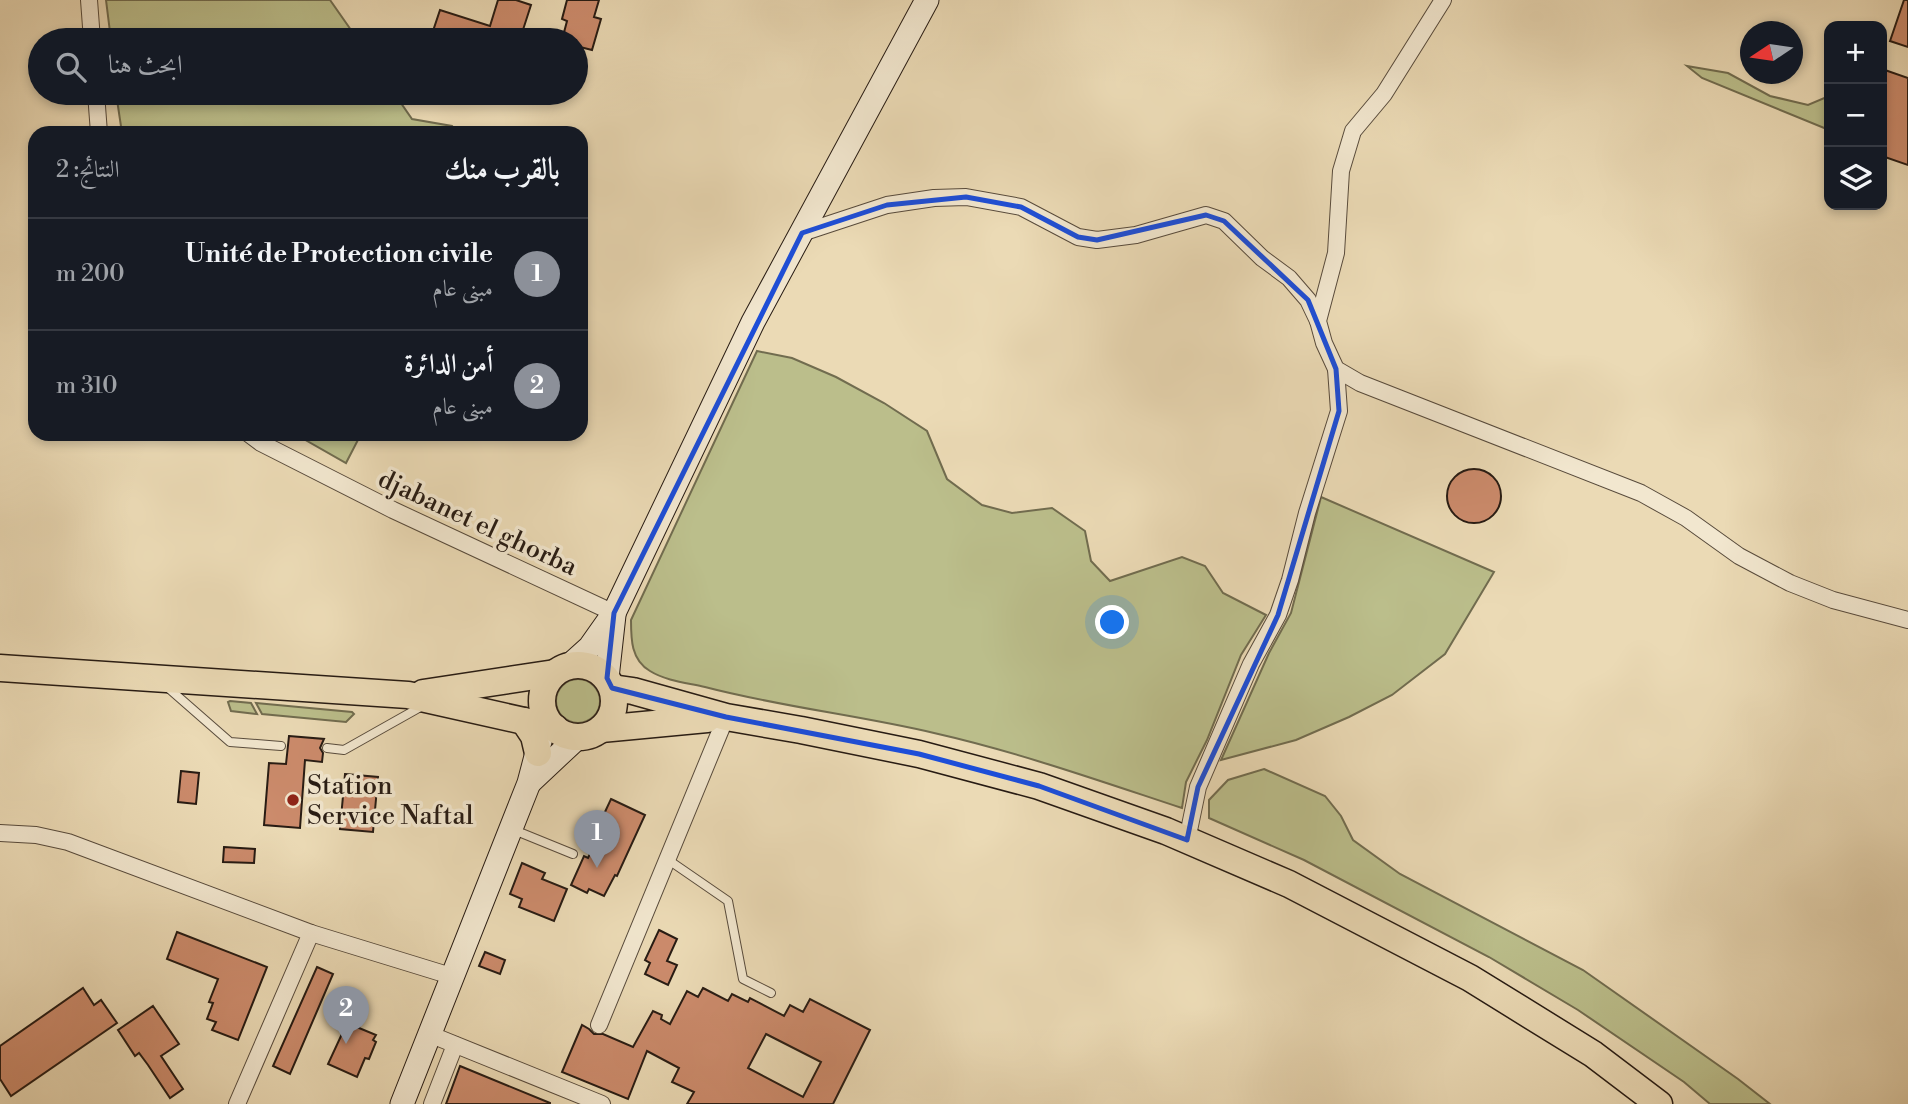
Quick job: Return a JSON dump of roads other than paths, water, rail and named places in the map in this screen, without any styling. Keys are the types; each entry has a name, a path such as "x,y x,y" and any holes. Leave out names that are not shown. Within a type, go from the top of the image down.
{"main road":[{"path":"528,783 558,725 544,689 590,647 614,613 753,322 927,0"},
{"path":"402,1104 528,783 538,753 534,736 558,725 609,720 615,699 609,683 614,613"},
{"path":"420,698 580,664 590,666 609,683 726,717 919,754 1026,782 1166,831 1289,884 1470,978 1593,1054 1659,1104"},
{"path":"0,668 420,698 558,725 726,717"}],"street":[{"path":"89,0 91,28"},
{"path":"1318,321 1336,253 1341,171 1353,131 1384,94 1443,0"},
{"path":"97,105 98,126"},
{"path":"802,233 887,205 934,198 966,197 1021,206 1078,237 1097,240 1136,235 1206,215 1224,221 1262,258 1289,278 1308,300 1336,369 1339,411 1278,615 1251,664 1198,787 1187,840"},
{"path":"1336,369 1360,383 1641,493 1686,518 1739,556 1790,583 1833,600 1908,620"},
{"name":"djabanet el ghorba","path":"258,441 393,510 614,613"},
{"path":"599,1025 726,717"},
{"path":"0,833 36,835 68,842 311,933 451,976"},
{"path":"237,1104 311,933"},
{"path":"429,1034 601,1104"},
{"path":"432,1104 455,1045"}],"lane":[{"path":"158,679 230,742 281,746"},
{"path":"327,748 344,750 420,698"},
{"path":"511,829 573,854"},
{"path":"667,859 729,901 743,979 771,993"}],"place":[{"name":"Station Service Naftal","path":"293,800"},
{"name":"Unité de Protection civile","path":"597,868"},
{"name":"أمن الدائرة","path":"346,1044"}]}
